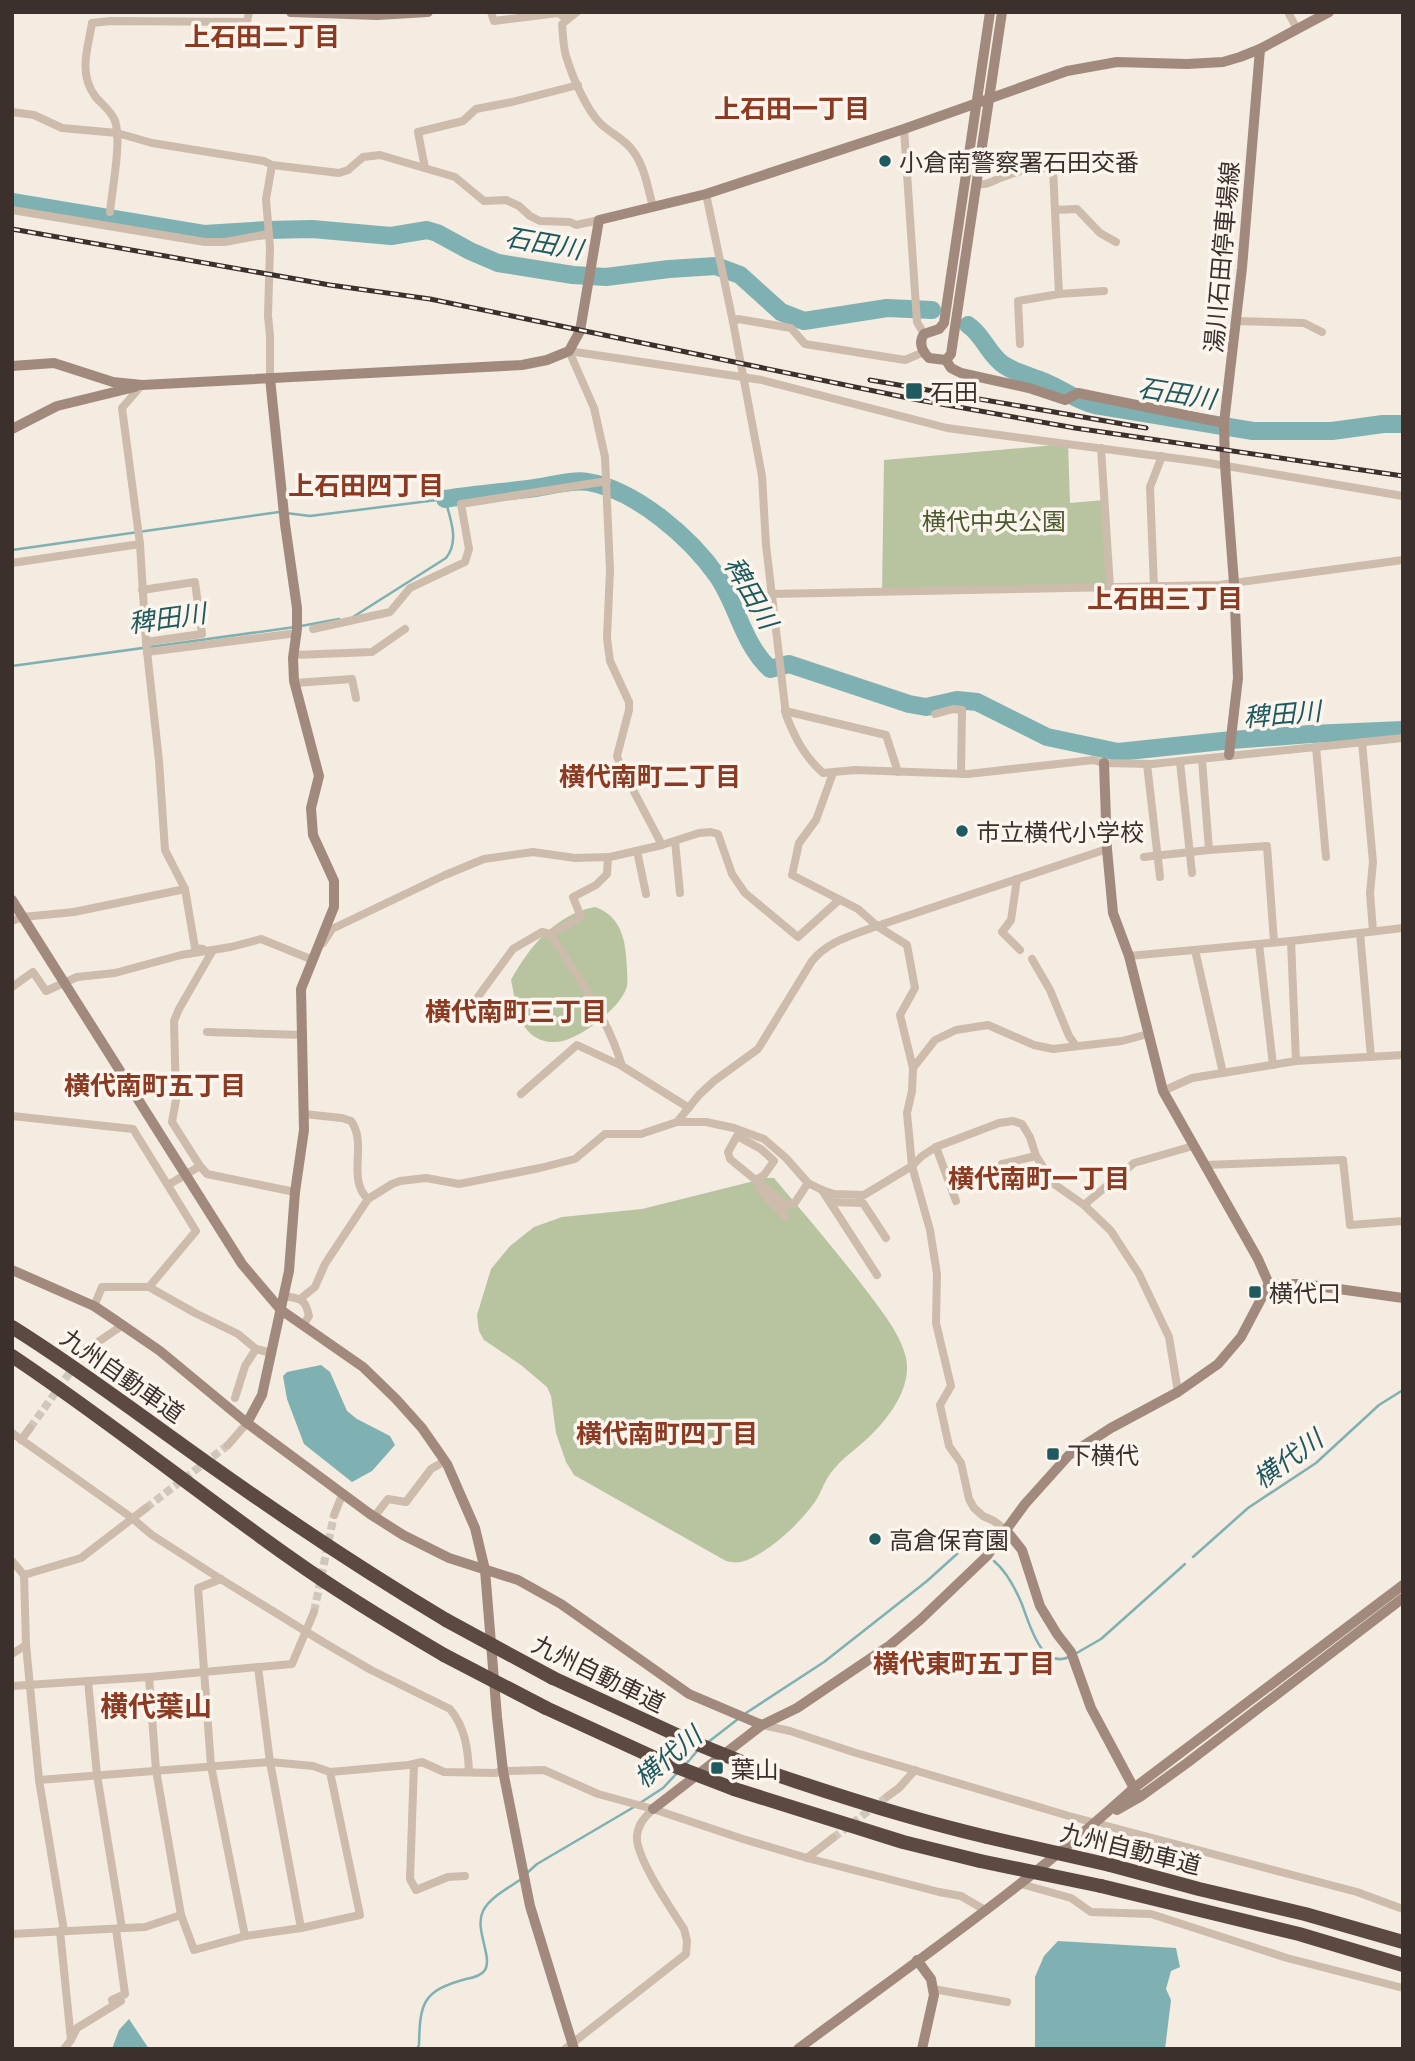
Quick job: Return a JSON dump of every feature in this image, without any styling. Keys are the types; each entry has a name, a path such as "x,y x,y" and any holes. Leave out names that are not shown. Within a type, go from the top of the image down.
{"highway":[{"name":"九州自動車道","path":"12,1327 145,1417 301,1529 382,1582 553,1678 690,1741 754,1767 909,1818 1306,1914 1403,1942"},
{"name":"九州自動車道","path":"12,1356 87,1407 293,1560 374,1614 444,1655 546,1708 664,1762 734,1789 903,1842 1300,1934 1403,1965"}],"street":[{"path":"110,212 117,133 114,120 94,94 85,76 92,23 110,20 247,22 249,12"},
{"path":"291,12 377,15 428,12"},
{"path":"491,12 494,21 558,13 568,19"},
{"path":"577,12 562,24 565,54 598,121 624,140 634,153 643,172 653,207"},
{"path":"924,334 939,329 944,323 990,12"},
{"path":"946,360 951,354 1002,12"},
{"path":"1288,12 1297,29"},
{"path":"12,112 34,115 62,128 117,133 152,143 264,161 272,165 339,173 348,170 363,157 380,155 455,177 484,201 506,200 541,221 570,222 576,225 706,194 1077,69 1116,62 1223,62 1260,49 1329,12"},
{"name":"湯川石田停車場線","path":"1228,755 1238,678 1224,423 1236,321 1260,49"},
{"path":"425,169 418,132 463,121 476,109 578,85"},
{"path":"904,129 917,322 924,334"},
{"path":"228,1445 247,1423 262,1395 289,1271 295,1192 304,1130 301,989 334,907 334,881 313,835 312,808 319,776 295,683 293,655 297,631 296,608 270,378 270,247 266,199 272,165"},
{"path":"977,184 985,186 1002,177 1037,166 1054,169 1059,295"},
{"path":"706,194 762,476 771,594 785,711 796,741 810,761 823,773 855,770 961,774 1093,760 1104,763 1147,764 1181,762 1403,738"},
{"path":"1055,210 1077,209 1100,233 1116,242"},
{"path":"12,210 205,242 225,242 268,234"},
{"path":"569,351 580,331 599,220"},
{"path":"1020,344 1018,301 1104,291"},
{"path":"733,322 738,319 791,328 805,344 905,360 924,352"},
{"path":"1236,321 1304,323 1322,332"},
{"path":"924,334 921,342 929,358 946,360"},
{"path":"569,351 594,408 605,457 610,570 607,638 610,661 629,702 617,756 662,845"},
{"path":"12,429 57,406 142,386 522,365 547,360 569,351 762,380 947,428 1225,465 1403,496"},
{"path":"946,360 951,368 961,373 1029,388 1065,400 1078,393 1224,423"},
{"path":"12,366 54,363 113,382 142,386"},
{"path":"142,386 122,408 140,544 165,850 185,889 195,948 213,950"},
{"path":"1101,448 1110,587"},
{"path":"1154,586 1150,488 1162,456"},
{"path":"313,629 390,612 410,588 465,562 469,549 461,504 607,481"},
{"path":"12,563 140,544"},
{"path":"771,594 1234,583 1403,560"},
{"path":"142,590 195,582 202,634 146,642"},
{"path":"293,655 372,652 405,629"},
{"path":"147,652 297,631"},
{"path":"295,683 352,679 356,698"},
{"path":"935,714 953,709 962,710 961,774"},
{"path":"785,711 886,735 898,772"},
{"path":"1362,742 1373,862 1370,893 1373,931"},
{"path":"1317,747 1326,857"},
{"path":"1202,760 1209,849"},
{"path":"1181,762 1192,873"},
{"path":"1104,763 1107,849 1113,913 1129,956 1163,1091 1269,1283"},
{"path":"1147,764 1160,877"},
{"path":"833,773 816,820 799,843 792,875 858,909 877,926 907,946 915,988 900,1015 913,1068 907,1114 912,1166 930,1230 937,1274 936,1323 951,1386 940,1405 948,1446 961,1463 969,1499 974,1508 1006,1530 1022,1550 1040,1606 1071,1652 1091,1708 1137,1793"},
{"path":"313,960 332,929 445,874 484,859 533,852 575,859 608,857 662,845 699,833 718,834 732,874 745,893 799,937 839,900"},
{"path":"675,841 680,894"},
{"path":"1144,857 1209,849 1267,846 1274,942"},
{"path":"677,1122 714,1081 758,1049 819,952 841,939 877,926 1107,849"},
{"path":"636,851 646,894"},
{"path":"550,934 581,917 573,897 596,885 607,874 608,857"},
{"path":"1017,879 1012,920 1002,932 1020,950"},
{"path":"18,919 74,912 185,889"},
{"path":"12,900 18,919 64,984 242,1264 281,1310 363,1367 396,1399 422,1428 445,1461 475,1528 485,1570 503,1771 530,1906 570,2047 686,1954 684,1929 642,1859 637,1839 641,1822 653,1809 762,1726 797,1708 889,1646 920,1620 995,1546 1025,1504 1069,1455 1178,1391 1218,1364 1241,1337 1269,1283"},
{"path":"1129,956 1403,928"},
{"path":"469,1009 513,949 542,932 550,934 587,990 617,1047 622,1066"},
{"path":"1360,933 1371,1057"},
{"path":"12,987 33,972 46,991 77,977 115,972 261,939 313,960"},
{"path":"1291,941 1296,1061"},
{"path":"1259,944 1273,1065"},
{"path":"213,950 174,1021 176,1100 173,1122 207,1174 295,1192"},
{"path":"1195,950 1223,1073"},
{"path":"1032,959 1076,1046"},
{"path":"913,1068 935,1040 956,1030 988,1025 1034,1045 1053,1049 1122,1041 1148,1034"},
{"path":"208,1032 303,1035"},
{"path":"521,1094 577,1045 622,1066 689,1108"},
{"path":"1163,1091 1192,1078 1296,1061 1403,1055"},
{"path":"304,1114 351,1121 358,1135 358,1180 361,1193 368,1199"},
{"path":"12,1116 133,1129 196,1231 149,1287"},
{"path":"300,1299 315,1287 326,1264 368,1199 400,1181 426,1178 459,1184 540,1168 575,1158 605,1135 641,1134 677,1122 706,1122 734,1128 764,1139 786,1158 808,1183 822,1190 834,1195 864,1195 912,1166 936,1147 999,1123 1013,1121 1022,1124 1030,1137 1036,1156 1054,1184 1084,1205 1111,1231 1139,1274 1169,1337 1178,1391"},
{"path":"785,1216 759,1189 759,1182 774,1161 761,1149 737,1136 728,1152 730,1159 759,1182 786,1205 794,1204 808,1183"},
{"path":"1084,1205 1134,1163 1193,1146"},
{"path":"936,1147 956,1201"},
{"path":"1008,1189 1002,1164 1036,1156"},
{"path":"1203,1165 1343,1160 1350,1225 1403,1221"},
{"path":"168,1185 200,1166"},
{"path":"822,1190 877,1275"},
{"path":"830,1202 863,1203 886,1238"},
{"path":"12,1270 94,1306 123,1325 160,1351 247,1423 374,1517 449,1558 518,1580 561,1604 689,1694 762,1726 790,1731 1069,1816 1357,1892 1403,1909"},
{"path":"1269,1283 1303,1284 1403,1298"},
{"path":"94,1306 102,1287 149,1287 238,1334 257,1349 272,1353"},
{"path":"284,1296 300,1299 306,1305 309,1316 303,1325"},
{"path":"86,1350 123,1325"},
{"path":"235,1398 244,1366 257,1349"},
{"path":"21,1440 30,1428"},
{"path":"12,1433 152,1535 221,1579 371,1670 450,1709 459,1719 468,1749 469,1772"},
{"path":"374,1517 388,1499 406,1502 431,1469 445,1461"},
{"path":"334,1515 343,1493"},
{"path":"24,1575 81,1558 145,1508"},
{"path":"12,1561 24,1575 26,1645 39,1780 62,1931 71,2040"},
{"path":"221,1579 198,1588 211,1766 245,1936"},
{"path":"798,2049 1021,1884 1096,1822 1403,1585"},
{"path":"1137,1793 1187,1763 1403,1598"},
{"path":"12,1686 292,1664 314,1612"},
{"path":"12,1654 26,1645"},
{"path":"258,1667 270,1762 301,1928"},
{"path":"149,1677 156,1770 181,1914 194,1950 245,1936 301,1928 360,1915 330,1772"},
{"path":"64,2049 77,2028 125,1994 88,1681"},
{"path":"39,1780 270,1762 313,1766 330,1772 422,1762 444,1772 544,1770 598,1794 807,1858 961,1896 985,1910"},
{"path":"414,1763 410,1879 416,1890 448,1877 466,1876"},
{"path":"888,1796 915,1770"},
{"path":"807,1858 833,1838"},
{"path":"1021,1884 1071,1898 1091,1912 1151,1914 1287,1958 1403,1988"},
{"path":"12,1934 145,1927 181,1914"},
{"path":"917,1960 931,1979 934,1995 922,2049"},
{"path":"933,1989 1007,2002"}],"green space":[{"name":"横代中央公園","path":"1068,444 1070,503 1104,500 1110,587 882,592 884,460"},
{"path":"595,907 612,917 624,941 627,986 624,994 601,1020 581,1033 558,1042 540,1039 528,1031 521,1020 511,980 535,944 556,924"},
{"path":"774,1178 880,1309 900,1341 907,1369 903,1389 887,1418 835,1468 815,1502 801,1519 761,1553 741,1562 734,1562 726,1561 574,1475 566,1462 556,1433 551,1396 547,1387 484,1340 479,1331 477,1315 491,1269 510,1246 534,1227 562,1217 642,1209"}],"water":[{"path":"321,1365 330,1372 347,1411 390,1436 395,1445 372,1471 352,1482 304,1444 287,1399 283,1376 287,1372"},
{"path":"1058,1941 1176,1948 1180,1967 1171,1971 1166,1989 1171,2000 1165,2049 1035,2049 1035,1977 1044,1956"},
{"path":"129,2019 149,2049 112,2049 119,2030"}],"waterway":[{"name":"石田川","path":"12,202 204,234 312,229 391,236 427,230 498,263 573,275 606,277 716,266 740,275 781,312 804,321 887,308 932,310"},
{"name":"石田川","path":"968,325 995,358 1005,365 1095,405 1253,431 1332,431 1403,424"},
{"name":"稗田川","path":"445,499 575,481 606,487 625,495 661,518 707,562 725,589 753,648 770,669 789,664 909,704 926,707 957,700 977,702 1047,737 1118,752 1232,740 1403,730"},
{"name":"稗田川","path":"286,513 310,516 445,499 453,537 446,558 353,617"},
{"path":"12,550 279,512"},
{"name":"稗田川","path":"301,626 339,619"},
{"name":"稗田川","path":"12,666 295,627"},
{"name":"横代川","path":"1193,1557 1248,1508 1316,1463 1379,1405 1403,1390"},
{"name":"横代川","path":"746,1713 824,1662 927,1581 958,1553 969,1547 980,1551"},
{"name":"横代川","path":"994,1561 1013,1586 1043,1650 1050,1657 1069,1657"},
{"name":"横代川","path":"1075,1654 1101,1639 1185,1564"},
{"name":"横代川","path":"707,1743 738,1719"},
{"name":"横代川","path":"685,1765 699,1749"},
{"name":"横代川","path":"640,1803 663,1788 678,1772"},
{"name":"横代川","path":"527,1873 537,1864 634,1807"},
{"name":"横代川","path":"417,2049 426,2001 440,1988 476,1976 485,1970 487,1958 481,1926 483,1911 494,1898 520,1880"}],"tunnel":[{"path":"30,1428 86,1350"},
{"path":"146,1508 228,1445"},
{"path":"314,1612 334,1515"},
{"path":"833,1838 888,1796"}],"railway":[{"path":"12,229 330,285 430,299 913,399 1075,428 1403,476"},
{"path":"870,380 1146,428"}],"place":[{"name":"小倉南警察署石田交番","path":"885,161"},
{"name":"石田","path":"914,391"},
{"name":"市立横代小学校","path":"962,831"},
{"name":"横代口","path":"1255,1292"},
{"name":"下横代","path":"1053,1454"},
{"name":"高倉保育園","path":"875,1539"},
{"name":"葉山","path":"717,1768"}],"district":[{"name":"上石田二丁目","path":"262,35"},
{"name":"上石田一丁目","path":"792,107"},
{"name":"上石田四丁目","path":"366,484"},
{"name":"上石田三丁目","path":"1165,597"},
{"name":"横代南町二丁目","path":"650,775"},
{"name":"横代南町三丁目","path":"516,1010"},
{"name":"横代南町五丁目","path":"155,1084"},
{"name":"横代南町一丁目","path":"1039,1177"},
{"name":"横代南町四丁目","path":"667,1432"},
{"name":"横代東町五丁目","path":"964,1662"},
{"name":"横代葉山","path":"156,1705"}]}
